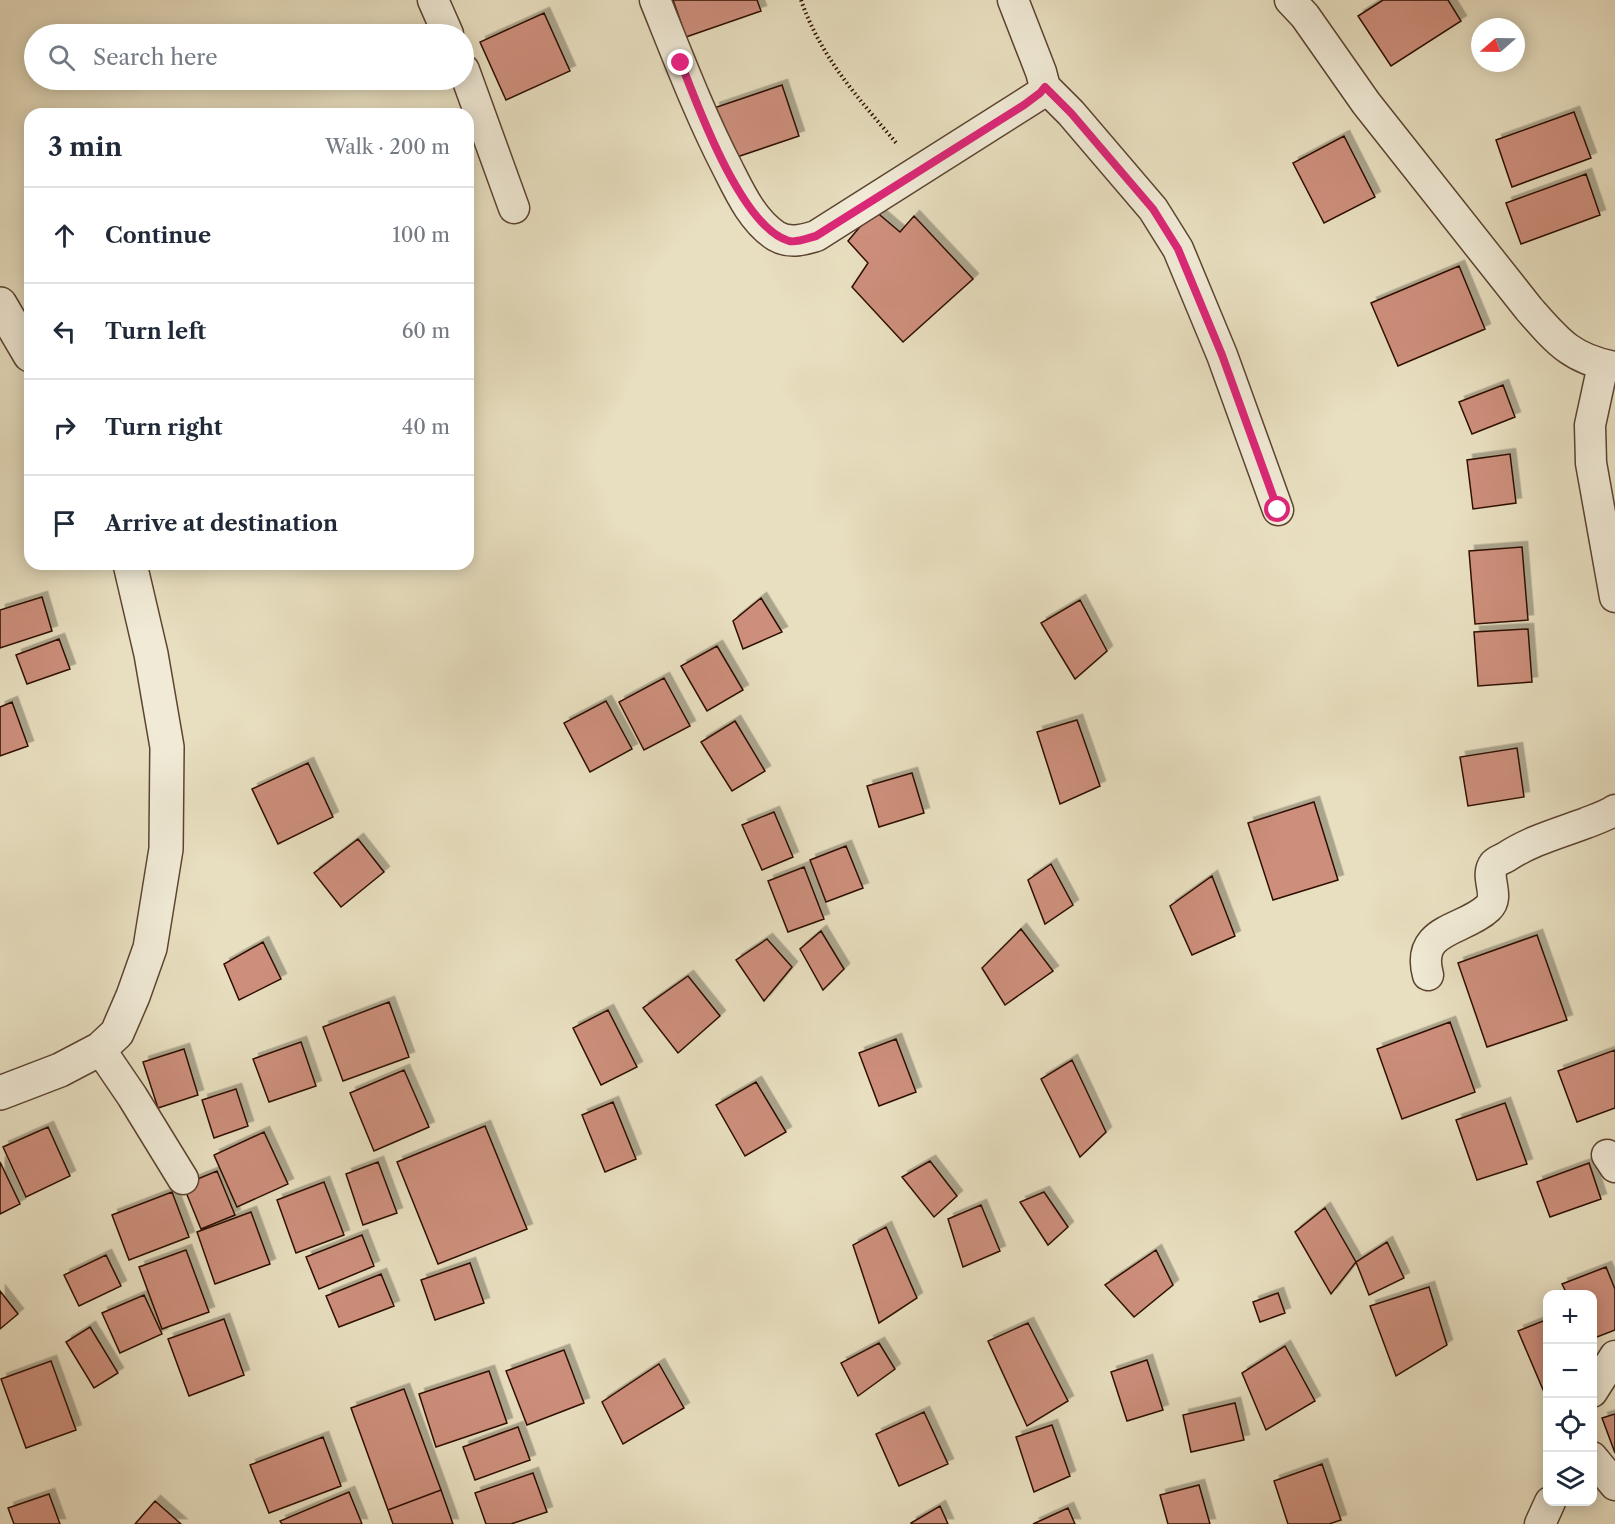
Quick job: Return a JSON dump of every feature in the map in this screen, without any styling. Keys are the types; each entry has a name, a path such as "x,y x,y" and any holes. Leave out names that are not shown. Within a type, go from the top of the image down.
{"street":[{"path":"433,0 444,24"},
{"path":"655,0 706,128 746,202 765,226 777,236 792,242 816,236 1035,98 1045,87"},
{"path":"1013,0 1045,87 1079,121 1153,209 1178,249 1222,355 1278,510"},
{"path":"1290,0 1305,16 1366,103 1529,309 1558,342 1578,356 1609,366 1590,425 1591,463 1615,597"},
{"path":"471,90 514,208"},
{"path":"0,304 24,345"},
{"path":"0,1093 49,1075 100,1050 117,1033 150,948 166,849 167,747 151,654 131,570"},
{"path":"1428,975 1426,957 1435,939 1474,918 1491,904 1494,893 1492,872 1494,864 1519,849 1615,810"},
{"path":"100,1050 132,1096 183,1179"},
{"path":"1597,1385 1615,1356"},
{"path":"1597,1462 1615,1485"},
{"path":"1540,1524 1548,1506"}],"path":[{"path":"801,0 808,20 840,77 921,171"}],"building":[{"path":"673,0 757,0 761,11 686,37"},
{"path":"1383,0 1448,0 1461,21 1391,66 1358,16"},
{"path":"544,13 570,71 506,100 480,42"},
{"path":"782,85 799,136 731,159 714,108"},
{"path":"1574,112 1591,158 1512,187 1496,140"},
{"path":"1344,136 1375,197 1324,223 1293,163"},
{"path":"1586,174 1600,215 1521,244 1506,203"},
{"path":"874,210 900,232 914,216 973,279 903,342 852,287 868,263 848,241"},
{"path":"1459,266 1485,329 1398,366 1371,303"},
{"path":"1503,385 1515,417 1472,434 1459,402"},
{"path":"1510,454 1516,503 1473,509 1467,460"},
{"path":"1522,547 1528,620 1475,624 1469,551"},
{"path":"42,597 52,631 0,648 0,610"},
{"path":"761,598 782,632 743,649 733,621"},
{"path":"1080,600 1107,651 1075,679 1041,623"},
{"path":"1528,629 1532,682 1478,686 1474,632"},
{"path":"59,639 70,669 27,684 16,655"},
{"path":"717,646 743,690 707,711 681,666"},
{"path":"664,678 690,726 644,750 619,702"},
{"path":"606,701 632,749 590,772 564,723"},
{"path":"12,702 28,746 0,756 0,707"},
{"path":"1077,720 1100,786 1060,804 1037,732"},
{"path":"735,721 765,771 732,791 701,742"},
{"path":"1517,748 1524,797 1468,806 1460,757"},
{"path":"308,763 333,817 278,844 252,789"},
{"path":"912,773 924,813 879,827 867,786"},
{"path":"1314,802 1338,880 1273,900 1248,823"},
{"path":"774,812 793,857 762,870 742,825"},
{"path":"358,839 384,872 341,907 314,873"},
{"path":"846,846 863,888 826,902 810,860"},
{"path":"1051,864 1073,905 1045,924 1028,880"},
{"path":"804,867 824,919 788,932 768,881"},
{"path":"1212,876 1235,936 1192,955 1170,906"},
{"path":"1021,929 1053,971 1005,1005 982,968"},
{"path":"821,931 844,969 823,990 800,949"},
{"path":"1537,935 1567,1020 1487,1047 1458,963"},
{"path":"767,939 792,967 764,1001 736,960"},
{"path":"263,942 281,979 239,1000 224,964"},
{"path":"688,976 720,1016 678,1053 643,1008"},
{"path":"389,1002 409,1057 343,1081 323,1027"},
{"path":"608,1010 637,1067 601,1085 573,1028"},
{"path":"1450,1022 1475,1092 1402,1119 1377,1049"},
{"path":"896,1039 916,1092 879,1106 859,1053"},
{"path":"301,1042 316,1086 269,1102 253,1059"},
{"path":"184,1049 198,1095 158,1108 143,1062"},
{"path":"1615,1050 1615,1108 1577,1122 1558,1071"},
{"path":"1072,1060 1106,1132 1080,1157 1041,1079"},
{"path":"404,1070 429,1127 374,1151 350,1093"},
{"path":"756,1082 786,1132 745,1156 716,1105"},
{"path":"236,1089 248,1126 214,1138 202,1100"},
{"path":"613,1102 636,1159 605,1172 582,1115"},
{"path":"1505,1103 1527,1164 1477,1180 1456,1120"},
{"path":"485,1126 527,1229 438,1264 397,1162"},
{"path":"48,1127 70,1176 26,1197 3,1147"},
{"path":"264,1132 288,1184 237,1207 214,1155"},
{"path":"930,1161 957,1196 934,1217 902,1177"},
{"path":"0,1162 20,1204 0,1214"},
{"path":"378,1162 397,1213 363,1225 346,1174"},
{"path":"1589,1163 1601,1199 1550,1217 1537,1182"},
{"path":"217,1171 235,1215 201,1229 183,1185"},
{"path":"324,1182 344,1235 296,1253 277,1200"},
{"path":"172,1192 189,1237 129,1260 112,1215"},
{"path":"1044,1192 1068,1227 1048,1245 1020,1202"},
{"path":"981,1205 1000,1251 963,1267 948,1219"},
{"path":"1325,1208 1356,1262 1331,1294 1295,1232"},
{"path":"251,1212 270,1264 215,1284 197,1232"},
{"path":"886,1227 917,1298 879,1323 853,1245"},
{"path":"362,1235 374,1266 319,1289 306,1257"},
{"path":"1387,1242 1404,1278 1369,1295 1356,1262"},
{"path":"186,1250 209,1312 162,1329 139,1267"},
{"path":"1156,1250 1173,1285 1134,1317 1105,1285"},
{"path":"106,1255 121,1286 79,1306 64,1275"},
{"path":"470,1263 484,1303 435,1320 421,1280"},
{"path":"1606,1267 1615,1289 1615,1330 1597,1337 1597,1290 1565,1290 1562,1284"},
{"path":"381,1274 394,1306 339,1327 326,1296"},
{"path":"1429,1287 1447,1345 1396,1376 1370,1306"},
{"path":"0,1291 18,1314 0,1329"},
{"path":"1278,1293 1285,1313 1260,1322 1253,1302"},
{"path":"144,1295 162,1334 120,1353 102,1313"},
{"path":"224,1319 244,1375 189,1396 168,1339"},
{"path":"1543,1321 1543,1390 1518,1331"},
{"path":"1028,1323 1068,1401 1027,1426 988,1341"},
{"path":"90,1327 118,1373 94,1388 66,1342"},
{"path":"879,1343 895,1369 858,1396 841,1363"},
{"path":"1285,1346 1315,1401 1266,1430 1242,1373"},
{"path":"564,1350 584,1403 527,1425 506,1371"},
{"path":"1147,1360 1163,1410 1127,1421 1111,1372"},
{"path":"51,1361 76,1430 26,1448 1,1379"},
{"path":"659,1364 684,1408 623,1444 602,1402"},
{"path":"489,1371 507,1423 436,1447 419,1394"},
{"path":"404,1389 441,1490 388,1510 351,1408"},
{"path":"1235,1403 1244,1440 1191,1452 1183,1415"},
{"path":"924,1412 948,1464 899,1486 876,1434"},
{"path":"1615,1414 1615,1453 1602,1418"},
{"path":"1052,1425 1070,1476 1034,1492 1016,1437"},
{"path":"518,1427 530,1460 475,1480 463,1447"},
{"path":"323,1437 341,1486 269,1513 250,1465"},
{"path":"1322,1464 1341,1520 1329,1524 1288,1524 1274,1481"},
{"path":"533,1473 547,1512 511,1524 486,1524 475,1493"},
{"path":"1199,1485 1210,1524 1168,1524 1160,1495"},
{"path":"441,1490 453,1524 393,1524 388,1510"},
{"path":"349,1492 362,1524 282,1524 280,1521"},
{"path":"49,1494 60,1524 14,1524 8,1508"},
{"path":"155,1501 181,1524 135,1524"},
{"path":"940,1506 948,1524 911,1524 911,1523"},
{"path":"1068,1508 1075,1524 1033,1524"}],"route":[{"path":"681,63 706,128 746,202 765,226 777,236 792,242 816,236 1024,105 1045,87 1101,146 1153,209 1178,249 1222,355 1278,510"}]}
